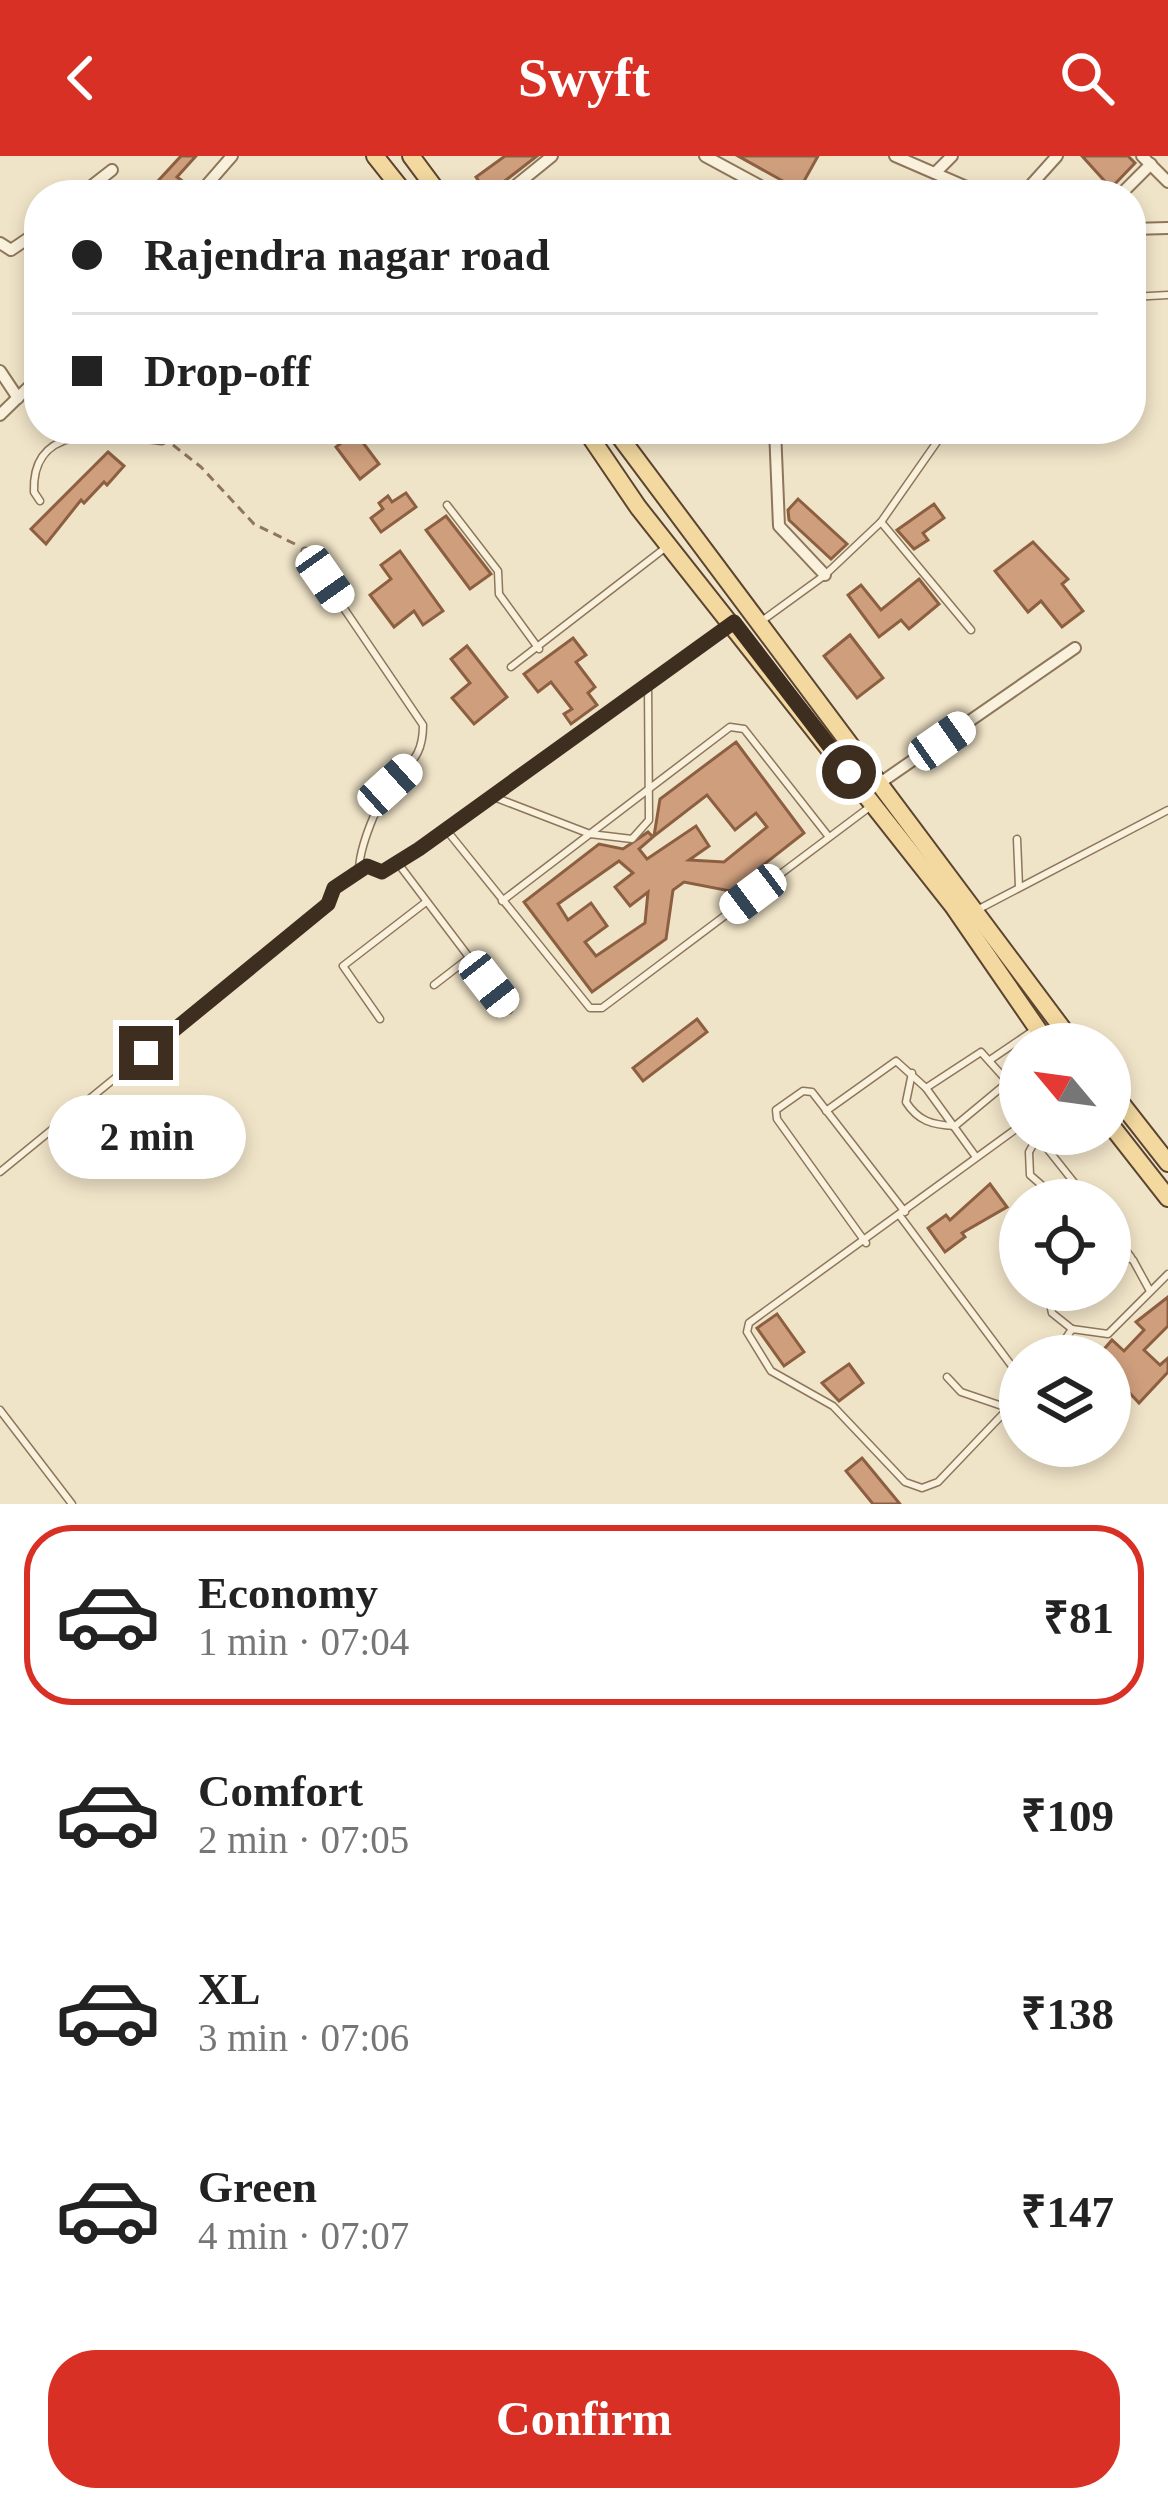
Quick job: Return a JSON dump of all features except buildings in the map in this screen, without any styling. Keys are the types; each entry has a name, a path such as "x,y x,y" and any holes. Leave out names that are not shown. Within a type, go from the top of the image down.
{"main road":[{"path":"375,156 394,180"},
{"path":"596,444 668,545 880,783 1058,1023"},
{"path":"625,444 760,622 783,670 874,804 1033,1023"},
{"path":"1131,1115 1168,1162"},
{"path":"1131,1151 1168,1198"}],"street":[{"path":"211,180 232,156"},
{"path":"522,180 552,156"},
{"path":"705,156 749,180"},
{"path":"895,156 952,180"},
{"path":"935,172 952,156"},
{"path":"1035,180 1057,156"},
{"path":"1147,160 1168,182"},
{"path":"99,180 112,170"},
{"path":"0,371 18,398"},
{"path":"0,415 24,392"},
{"path":"776,444 779,526 824,575"},
{"path":"880,783 1075,648"}],"lane":[{"path":"40,501 34,493 37,466 60,444"},
{"path":"760,622 824,575 881,522 936,444"},
{"path":"447,505 498,572 499,594 539,649"},
{"path":"881,522 971,630"},
{"path":"511,668 668,545"},
{"path":"305,551 423,725 421,749 414,764 390,785 358,872"},
{"path":"0,1172 328,904 334,888 367,866 382,872 447,831 734,622"},
{"path":"494,796 590,834 628,840 644,830 652,787 648,685"},
{"path":"502,901 737,726 829,837"},
{"path":"447,831 590,1009 602,1008 874,804"},
{"path":"974,912 1168,810"},
{"path":"1017,839 1019,887"},
{"path":"397,862 509,1010"},
{"path":"380,1019 343,966 426,902"},
{"path":"434,985 469,958"},
{"path":"926,1088 977,1053 999,1072"},
{"path":"990,1060 999,1057"},
{"path":"826,1111 892,1062 926,1088 977,1159"},
{"path":"912,1073 906,1102 914,1114 955,1126"},
{"path":"955,1126 999,1089"},
{"path":"866,1243 775,1114 807,1090 999,1348"},
{"path":"999,1142 866,1243 749,1323 747,1332 772,1372 833,1406 905,1482 922,1488 938,1482 999,1415"},
{"path":"1053,1155 1072,1179"},
{"path":"1131,1257 1150,1291"},
{"path":"1052,1311 1072,1328 1108,1334 1168,1274"},
{"path":"1068,1335 1072,1328"},
{"path":"946,1377 961,1393 999,1405"},
{"path":"0,1410 73,1504"}],"path":[{"path":"166,444 201,467 261,529 305,551"}],"route":[{"path":"146,1053 328,904 334,888 367,866 382,872 447,831 734,622 849,772"}]}
